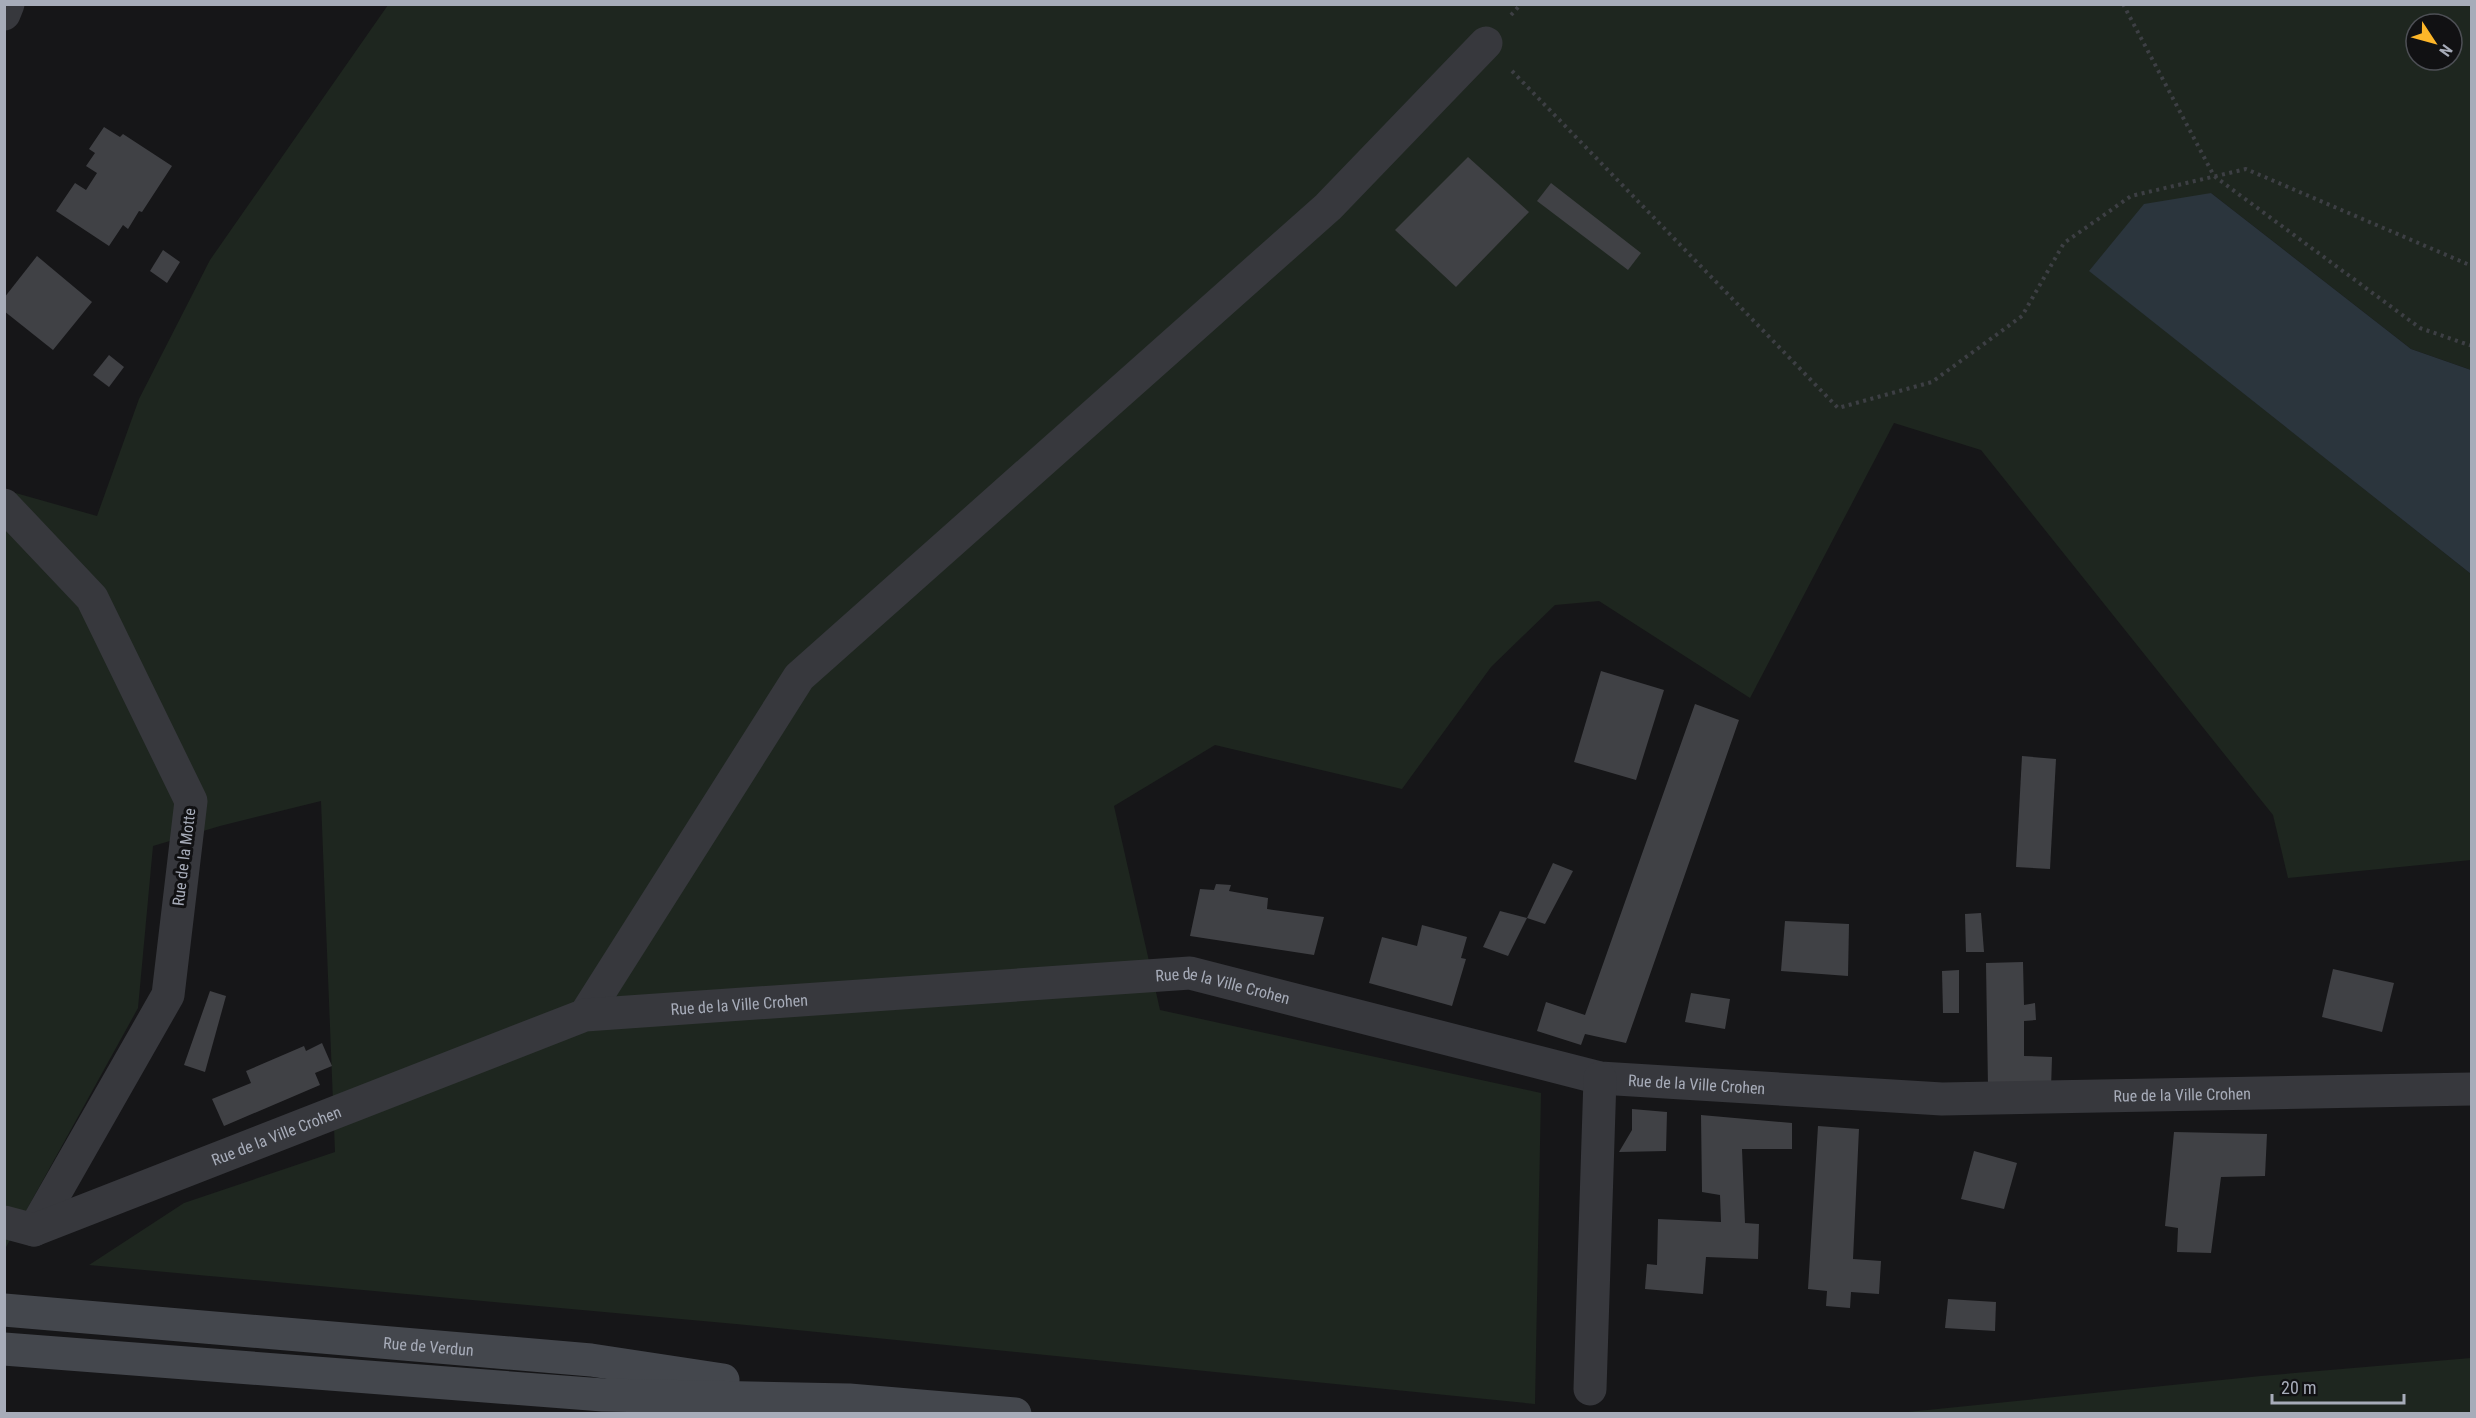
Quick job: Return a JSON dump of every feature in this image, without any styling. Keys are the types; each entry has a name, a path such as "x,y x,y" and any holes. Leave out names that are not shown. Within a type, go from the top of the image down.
{"main road":[{"name":"Rue de Verdun","path":"4,1310 591,1360 849,1400"},
{"name":"Rue de Verdun","path":"4,1349 603,1395 849,1400 1015,1413"}],"street":[{"path":"4,14 8,4"},
{"path":"585,1015 799,677 1328,207 1486,43"},
{"name":"Rue de la Motte","path":"4,505 92,598 191,801 168,995 19,1226"},
{"name":"Rue de la Ville Crohen","path":"19,1226 585,1015 1190,973 1600,1078 1942,1099 2472,1089"},
{"path":"1590,1389 1600,1078"}],"path":[{"path":"2123,4 2214,176 2420,328 2472,346"},
{"path":"1486,43 1838,408 1932,382 2022,316 2064,243 2131,196 2214,176 2246,169 2472,266"}],"shaded area":[{"path":"388,5 2471,5 2471,370 2411,349 2211,193 2090,271 2471,574 2471,860 2288,878 2273,815 1981,450 1894,423 1750,698 1599,601 1555,605 1491,667 1402,789 1215,745 1114,806 1160,1010 1541,1093 1535,1404 736,1324 89,1265 184,1203 335,1152 321,801 220,826 153,846 138,1008 5,1249 5,490 97,516 139,399 210,260"},
{"path":"2211,193 2411,349 2471,370 2471,574 2089,271 2144,204"},
{"path":"2471,1358 2471,1413 1898,1413 2261,1376"}],"building":[{"path":"104,127 120,137 123,134 172,166 142,212 139,211 128,229 123,225 109,246 56,211 75,183 86,190 97,173 86,166 95,153 89,149"},
{"path":"1468,157 1529,212 1456,287 1395,230"},
{"path":"1551,183 1641,253 1628,270 1537,201"},
{"path":"163,250 180,262 167,283 150,271"},
{"path":"37,256 92,302 53,350 4,311 4,298"},
{"path":"109,355 124,367 109,387 93,375"},
{"path":"1601,671 1664,690 1636,780 1574,762"},
{"path":"1695,704 1739,720 1626,1043 1585,1034 1581,1045 1537,1031 1546,1002 1585,1015"},
{"path":"2022,756 2056,759 2050,869 2016,867"},
{"path":"1553,863 1573,871 1545,924 1527,918"},
{"path":"1216,884 1231,885 1229,891 1268,898 1267,909 1324,917 1314,955 1190,936 1200,889 1214,890"},
{"path":"1500,911 1527,918 1508,956 1483,947"},
{"path":"1981,913 1984,952 1966,952 1965,914"},
{"path":"1785,921 1849,924 1848,976 1781,971"},
{"path":"1422,925 1467,937 1461,958 1466,959 1452,1006 1369,983 1382,937 1417,946"},
{"path":"2023,962 2024,1005 2035,1003 2036,1020 2024,1021 2024,1056 2052,1057 2051,1089 1988,1087 1986,963"},
{"path":"2333,969 2394,983 2382,1032 2322,1017"},
{"path":"1959,970 1959,1013 1943,1013 1942,971"},
{"path":"210,991 226,996 205,1072 184,1065"},
{"path":"1691,993 1730,999 1725,1029 1685,1022"},
{"path":"322,1043 332,1066 315,1073 320,1085 224,1126 212,1099 251,1083 246,1071 304,1046 306,1051"},
{"path":"1632,1109 1667,1112 1666,1151 1619,1152 1632,1130"},
{"path":"1701,1115 1792,1123 1792,1149 1742,1149 1745,1223 1759,1224 1758,1259 1706,1257 1703,1294 1645,1289 1647,1264 1657,1265 1658,1219 1721,1222 1720,1195 1702,1192"},
{"path":"1818,1126 1859,1129 1853,1259 1881,1261 1879,1294 1851,1292 1850,1308 1826,1306 1827,1291 1808,1289"},
{"path":"2174,1132 2267,1134 2265,1176 2221,1177 2211,1253 2177,1252 2178,1228 2165,1226"},
{"path":"1974,1151 2017,1163 2004,1209 1961,1199"},
{"path":"1948,1299 1996,1302 1995,1331 1945,1328"}]}
